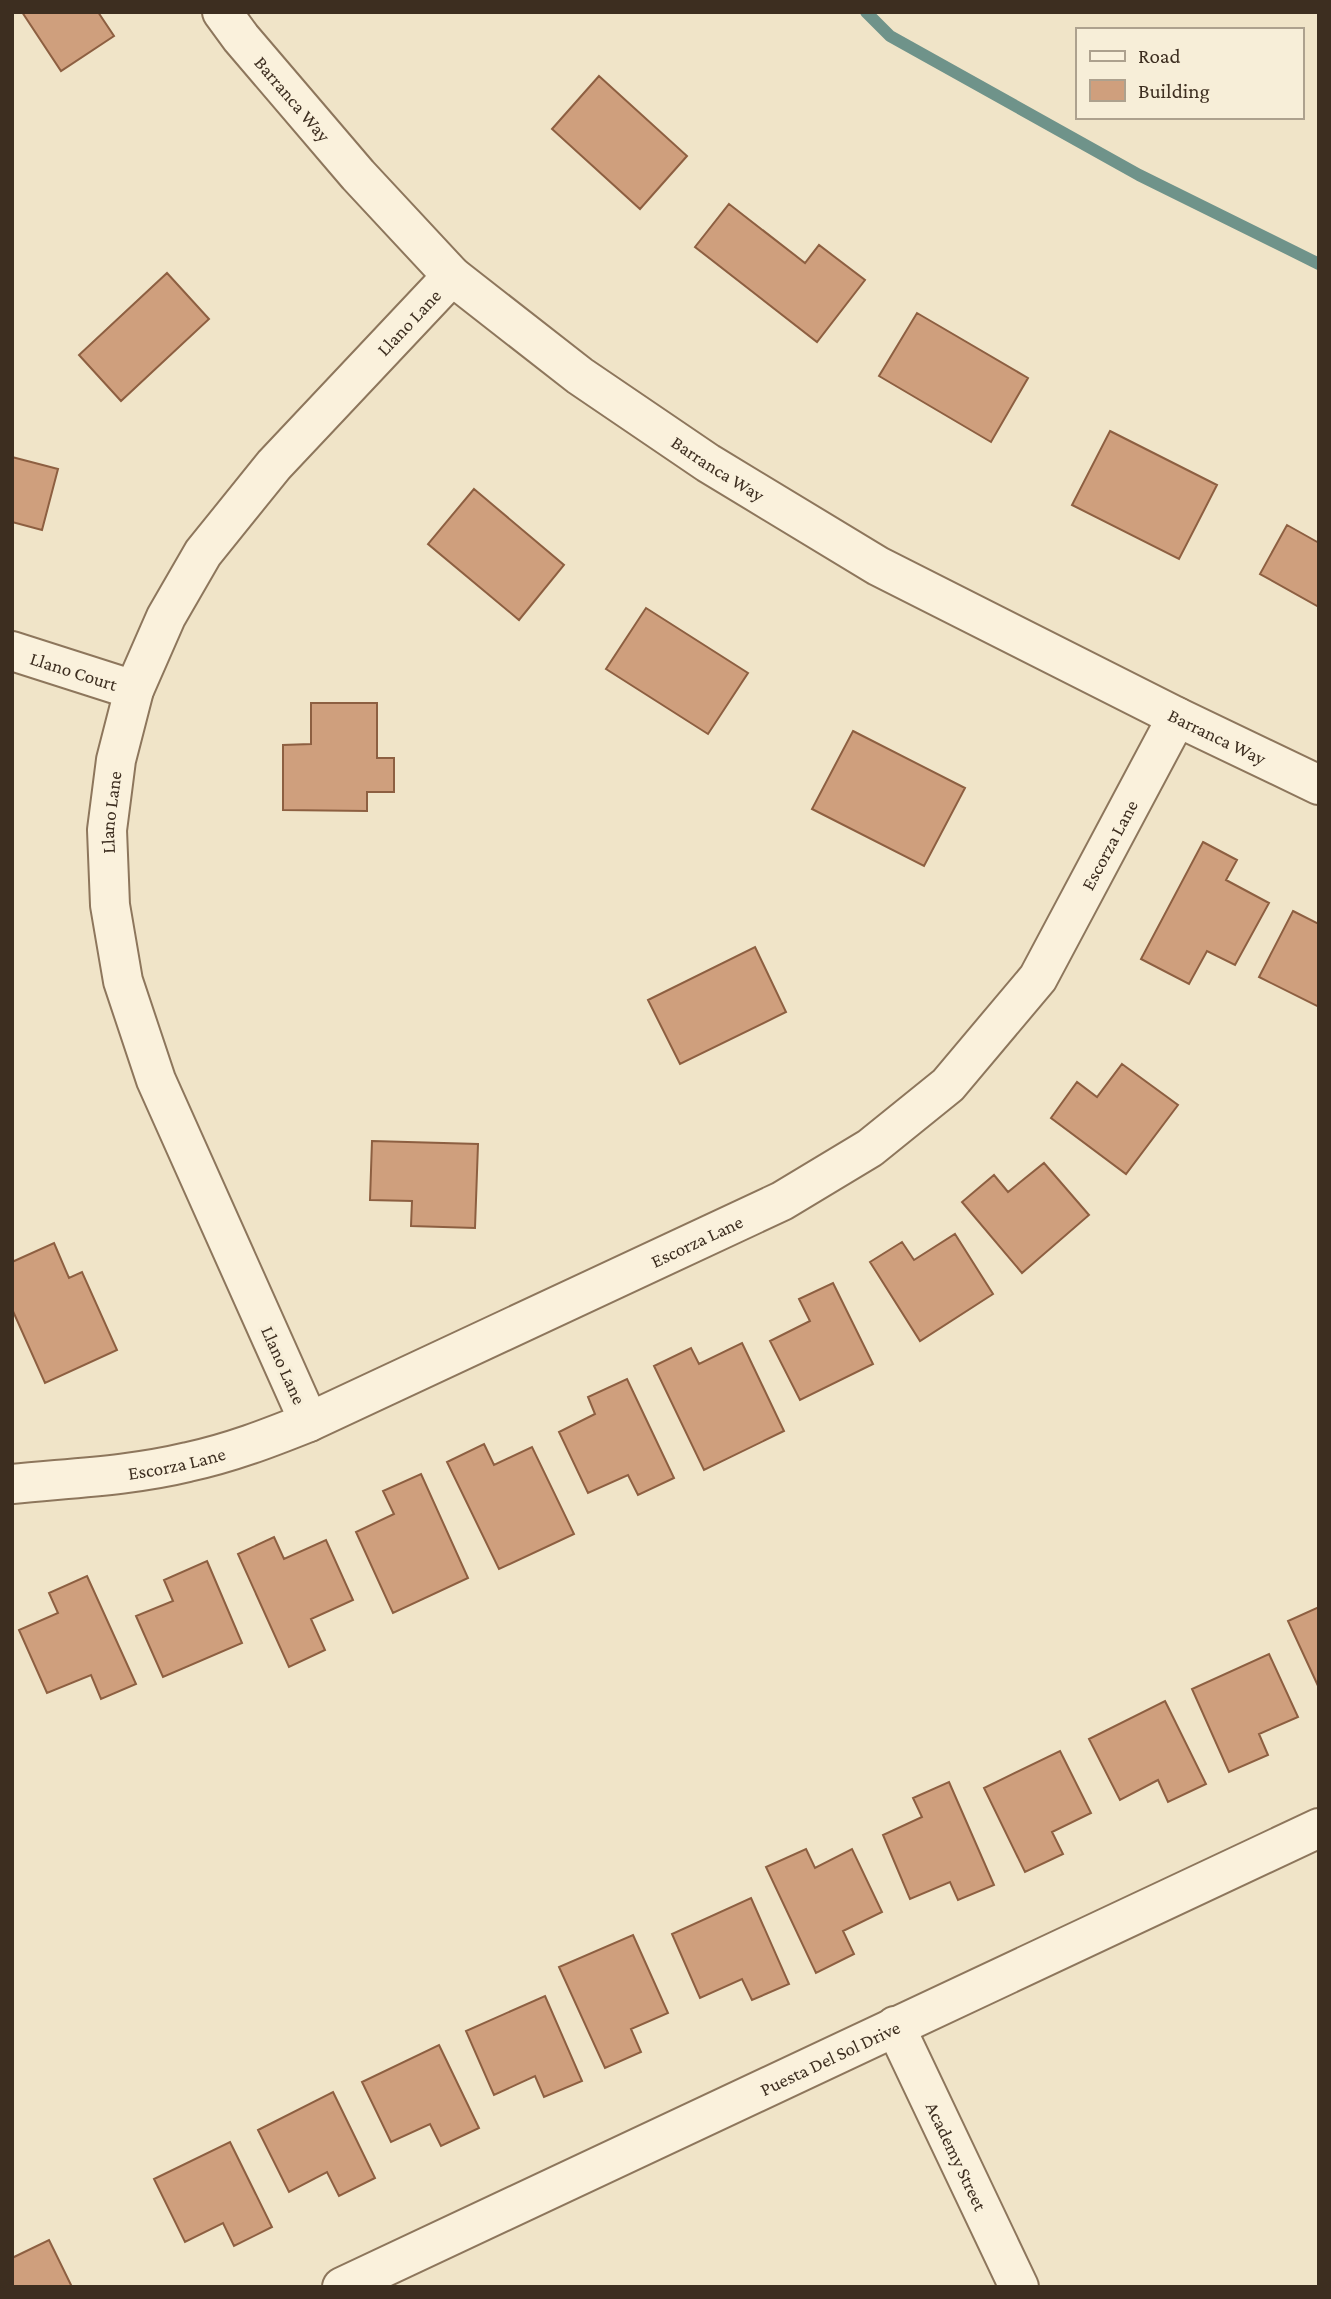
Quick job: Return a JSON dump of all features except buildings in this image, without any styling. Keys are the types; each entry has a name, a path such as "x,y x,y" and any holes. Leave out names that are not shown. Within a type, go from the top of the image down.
{"street":[{"name":"Barranca Way","path":"222,12 358,176 452,276 580,376 708,463 878,566 1177,717 1319,785"},
{"name":"Llano Lane","path":"309,1422 156,1080 123,981 110,905 107,830 116,760 135,690 166,617 203,553 274,465 452,276"},
{"name":"Llano Court","path":"12,651 135,690"},
{"name":"Escorza Lane","path":"12,1484 126,1473 186,1463 243,1448 309,1422 782,1201 870,1148 948,1085 1038,978 1177,717"},
{"name":"Puesta Del Sol Drive","path":"342,2287 1319,1828"},
{"name":"Academy Street","path":"895,2026 1020,2287"}],"waterway":[{"path":"866,12 890,36 1139,175 1319,264"}]}
